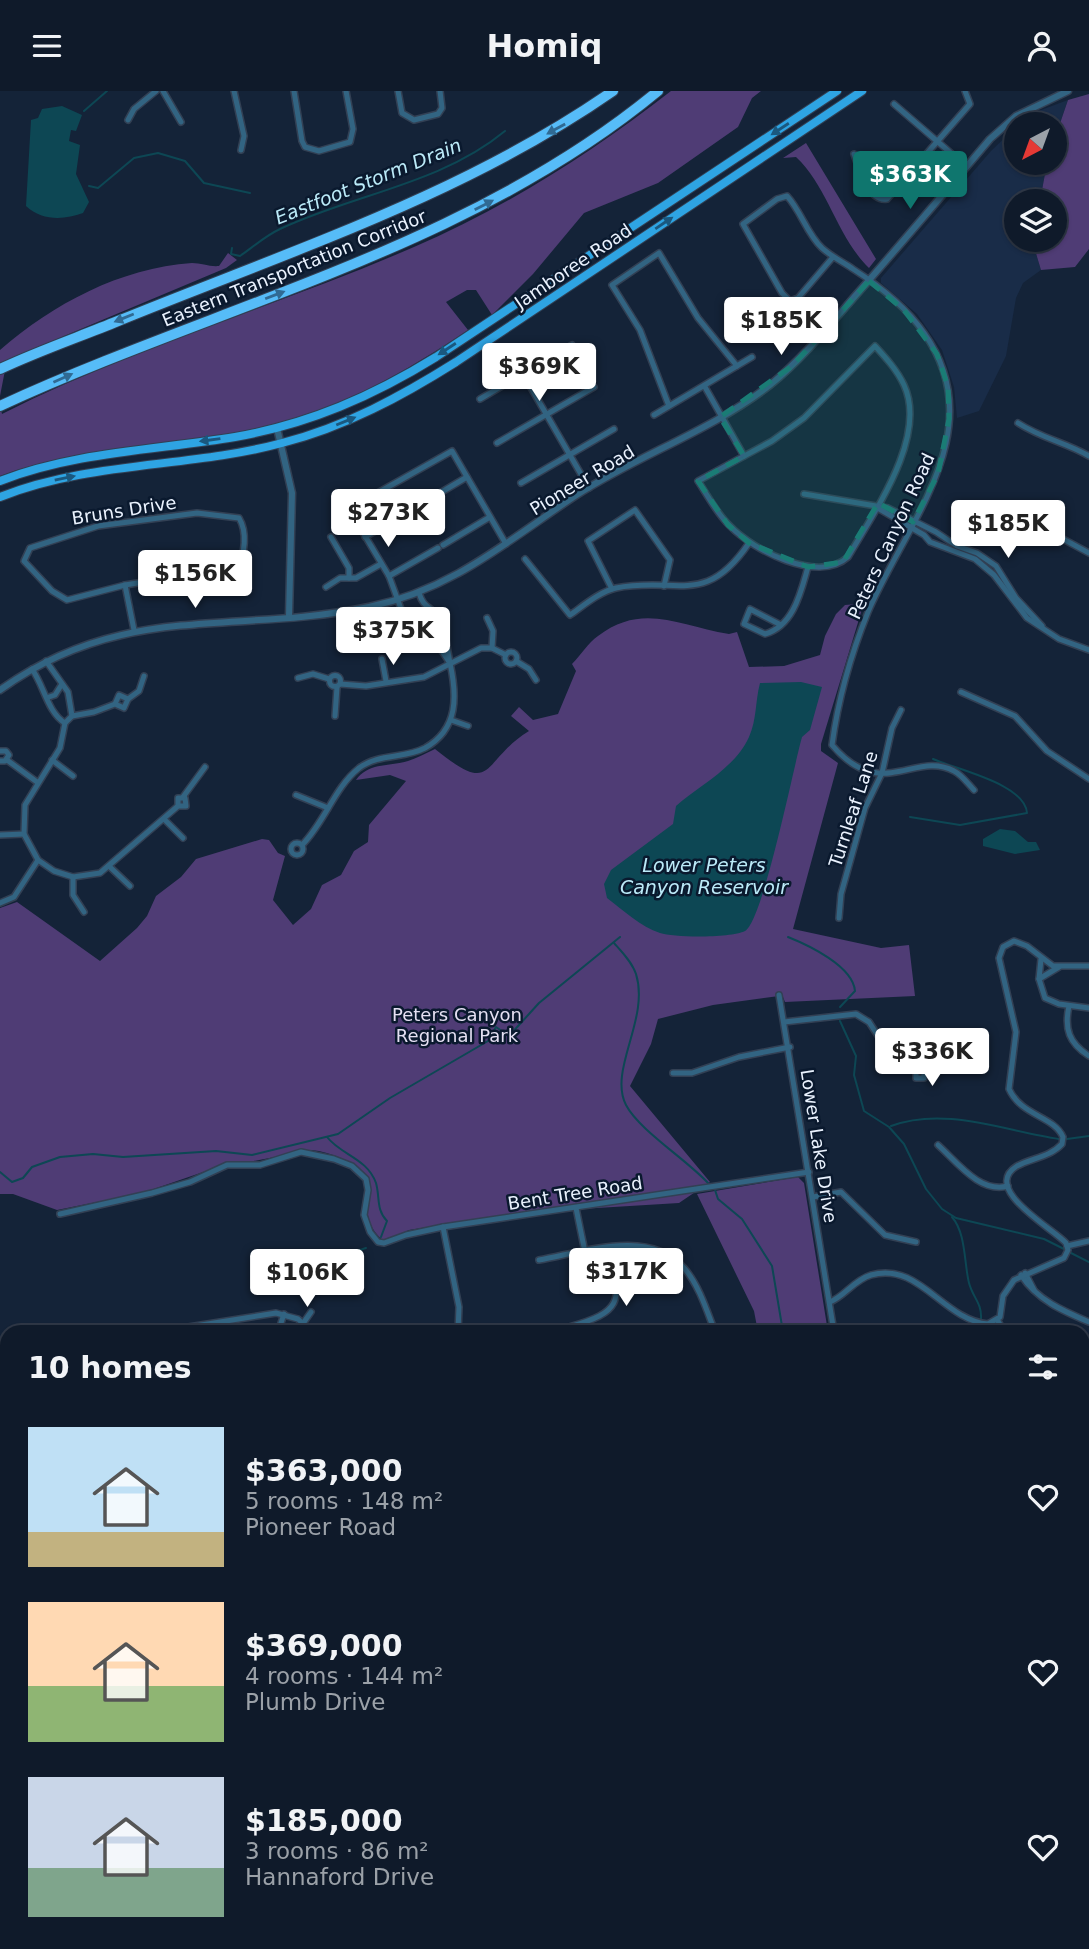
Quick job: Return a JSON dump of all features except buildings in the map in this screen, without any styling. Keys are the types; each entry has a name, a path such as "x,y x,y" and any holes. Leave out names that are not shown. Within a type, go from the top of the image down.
{"highway":[{"name":"Eastern Transportation Corridor","path":"3,368 378,219 449,187 569,122 613,91"},
{"name":"Eastern Transportation Corridor","path":"0,406 115,355 385,252 443,225 510,191 580,149 658,91"}],"main road":[{"name":"Jamboree Road","path":"0,481 53,465 277,428 319,417 394,383 837,91"},
{"name":"Jamboree Road","path":"0,497 60,478 282,443 330,428 409,392 862,91"}],"street":[{"path":"128,120 134,109 156,91"},
{"path":"163,91 181,122"},
{"path":"234,91 244,136 241,150"},
{"path":"294,91 305,148 312,151 345,146 353,135 346,91"},
{"path":"398,91 402,113 407,118 423,119 438,114 442,108 440,91"},
{"path":"853,154 867,184 880,199 889,198 970,99 965,91"},
{"name":"Pioneer Road","path":"0,690 46,661 135,630 341,611 419,593 465,572 589,488 747,402 792,366 869,281 990,139 1016,116 1036,104 1068,91"},
{"path":"894,104 967,167"},
{"name":"Peters Canyon Road","path":"834,257 798,298 790,300 782,293 743,224 777,199 787,196 816,242 869,281 923,332 937,354 948,387 949,437 945,456 865,622 846,679 832,745 849,762 882,773"},
{"path":"669,406 640,330 612,285 659,253 698,318 737,366"},
{"path":"480,399 572,345"},
{"path":"875,346 894,367 905,386 910,414 905,451 848,557 835,565 808,566 786,561 749,543 728,525 698,481 744,456 804,418 875,346"},
{"path":"654,415 752,357"},
{"path":"523,374 589,488"},
{"path":"497,443 594,387"},
{"path":"705,387 744,456"},
{"path":"1018,423 1041,438 1072,446 1089,456"},
{"path":"277,428 282,443 293,517 289,616"},
{"path":"521,484 614,429"},
{"path":"450,663 435,641 404,617 389,576 349,509 452,451 506,544"},
{"path":"423,503 467,477"},
{"path":"804,494 876,507 988,559 1004,576 1023,607 1042,626"},
{"path":"612,589 588,541 635,510 670,560 671,566 664,586"},
{"path":"365,537 410,511"},
{"name":"Bruns Drive","path":"197,513 240,518 244,534 240,563 228,569 125,585 67,600 52,591 24,561 26,552 37,545 98,526 197,513"},
{"path":"389,576 490,517"},
{"path":"1039,520 1052,533 1089,553"},
{"path":"912,525 930,542 967,554 985,566 1017,608 1059,639 1089,650"},
{"path":"331,537 349,569 349,578"},
{"path":"525,559 569,615 612,589 637,585 691,587 718,577 731,567 749,543"},
{"path":"326,587 340,578 356,578 381,564"},
{"path":"781,625 750,609 744,624 765,634 781,625 798,602 808,566"},
{"path":"125,585 135,630"},
{"path":"302,845 359,768 378,758 423,749 438,738 451,720 457,699 450,663 438,618 426,608 419,593"},
{"path":"415,626 426,608"},
{"path":"487,618 493,631 492,647"},
{"path":"338,685 366,686 424,677 470,651 492,647 506,655 508,663 516,661 529,670 536,680"},
{"path":"382,659 386,681"},
{"path":"46,661 68,692 72,716"},
{"path":"32,669 49,697 54,714 65,723"},
{"path":"298,678 313,674 329,679 337,676 335,716"},
{"path":"144,676 139,691 128,699 124,708 115,704 72,716 65,723 64,740 25,805 24,834 38,860 54,871 73,877 92,876 110,867 178,806 182,808 187,804 183,797 205,767"},
{"path":"49,697 55,695 62,684"},
{"path":"961,692 1015,716 1047,751 1089,779"},
{"path":"115,704 119,695 128,699"},
{"name":"Turnleaf Lane","path":"839,918 841,894 865,808 882,773 892,728 901,710"},
{"path":"451,720 468,726"},
{"path":"0,751 8,753 7,760"},
{"path":"0,761 7,760 37,782"},
{"path":"52,760 73,776"},
{"path":"882,773 943,768 954,771 974,790"},
{"path":"296,795 328,807"},
{"path":"164,819 183,838"},
{"path":"0,835 24,834"},
{"path":"0,903 14,897 38,860"},
{"path":"110,867 130,885"},
{"path":"73,877 73,895 84,912"},
{"path":"1067,1246 1062,1238 1021,1207 1008,1187 1008,1176 1015,1168 1058,1149 1063,1137 1056,1127 1020,1105 1009,1089 1016,1032 1002,982 1000,954 1006,944 1014,941 1027,946 1041,959 1059,967 1089,966"},
{"path":"1041,959 1040,979 1048,1000 1089,1008"},
{"path":"1040,979 1059,967"},
{"name":"Lower Lake Drive","path":"779,995 790,1047 833,1325"},
{"path":"1069,1006 1068,1034 1076,1048 1089,1056"},
{"path":"784,1022 856,1014 870,1022 886,1048 916,1070"},
{"path":"673,1073 692,1073 739,1057 790,1047"},
{"path":"938,1145 983,1185 995,1189 1008,1187"},
{"name":"Bent Tree Road","path":"60,1214 190,1182 227,1165 260,1165 302,1152 334,1159 359,1172 366,1179 368,1190 364,1215 370,1232 378,1242 384,1243 443,1227 809,1172"},
{"path":"813,1197 841,1192 885,1235 916,1242"},
{"path":"576,1207 585,1252"},
{"path":"443,1227 459,1307 458,1325"},
{"path":"1067,1246 1089,1241"},
{"path":"1000,1325 998,1321 1007,1287 1023,1274 1062,1260 1067,1246"},
{"path":"576,1325 598,1319 613,1305 617,1284 611,1248"},
{"path":"539,1260 611,1248 651,1248 677,1262 690,1277 712,1325"},
{"path":"830,1302 868,1276 898,1273 916,1282 970,1322 988,1324 998,1321"},
{"path":"1023,1274 1034,1290 1055,1308 1089,1322"},
{"path":"304,1322 311,1312"},
{"path":"280,1325 284,1314"},
{"path":"206,1325 284,1314 306,1325"}],"highlighted area":[{"path":"869,281 904,310 937,354 948,387 949,419 938,474 913,522 878,503 843,562 808,567 749,543 728,525 698,481 744,456 720,417 792,366"}],"shaded area":[{"path":"1068,100 1064,112 1038,112"},
{"path":"1004,138 1004,175 1045,175 1042,189 1004,189 1004,252 1036,252 1041,270 1023,283 1016,298 1006,356 979,411 957,418 954,387 942,350 917,314 881,283 881,278"}],"green space":[{"path":"671,91 761,91 752,98 738,127 658,183 584,213 533,274 492,315 476,290 467,290 446,302 468,330 396,375 347,399 267,426 66,458 0,476 0,405 2,414 103,368 414,247 482,214 547,177 610,136"},
{"path":"1089,94 1089,249 1075,267 1041,270 1036,252 1067,252 1067,189 1042,189 1045,175 1068,175 1068,112 1064,112 1068,100"},
{"path":"806,143 876,259 869,268 849,242 807,169 796,157 783,158"},
{"path":"228,253 237,260 226,268 7,360 0,396 0,350 42,318 89,291 139,272 192,263 219,266"},
{"name":"Peters Canyon Regional Park","path":"845,605 863,606 821,744 821,751 838,763 793,929 881,948 909,945 915,996 785,1002 781,992 779,996 713,1005 658,1019 651,1044 630,1086 710,1182 679,1203 515,1213 409,1230 384,1241 369,1221 367,1179 342,1159 311,1150 212,1169 142,1193 57,1210 13,1194 0,1194 0,908 17,902 100,961 137,928 147,916 156,896 181,877 196,859 262,839 269,840 278,853 285,856 273,900 293,925 311,909 322,885 341,875 354,851 368,842 369,825 406,781 390,775 356,780 361,774 373,768 408,761 435,749 468,771 478,773 486,770 529,731 511,716 519,707 533,720 558,714 576,671 572,664 594,639 614,626 646,618 729,634 737,632 749,667 784,666 820,655 825,636 836,614"},
{"path":"798,1177 804,1183 827,1325 757,1325 754,1311 697,1194"}],"water":[{"path":"62,106 82,115 76,131 71,130 69,141 80,145 76,174 89,202 83,213 53,218 32,211 26,206 31,120 38,118 42,109"},
{"name":"Lower Peters Canyon Reservoir","path":"801,682 822,687 810,730 802,737 769,873 752,921 745,931 703,937 660,933 639,922 607,898 604,884 611,870 673,824 676,806 726,767 743,748 753,724 760,683"},
{"path":"1000,829 1015,831 1028,842 1036,842 1040,850 1015,854 983,846 983,839"}],"waterway":[{"path":"84,111 107,91"},
{"name":"Eastfoot Storm Drain","path":"232,248 231,254 240,256 280,229 453,164 505,131"},
{"path":"89,186 98,188 134,158 158,153 185,161 204,183 250,193"},
{"path":"910,817 960,825 1027,813 1023,803 1003,786 933,759"},
{"path":"0,1172 12,1182 23,1178 32,1167 60,1157 93,1154 123,1157 216,1151 252,1155 338,1134 390,1098 488,1041 496,1027 509,1036 539,1003 620,937"},
{"path":"788,937 807,945 847,973 855,991 840,1007"},
{"path":"614,943 634,970 639,991 638,1009 622,1076 626,1105 641,1125 708,1183"},
{"path":"840,1021 856,1056 854,1075 864,1111 889,1127 904,1144 926,1189 942,1209 956,1218 1044,1239 1064,1249"},
{"path":"891,1126 911,1120 953,1119 1059,1139"},
{"path":"1067,1139 1089,1136"},
{"path":"327,1137 360,1162 372,1175 381,1212 387,1221 381,1237"},
{"path":"715,1190 718,1199 742,1219 772,1266 782,1325"},
{"path":"952,1217 960,1231 969,1283 980,1309 981,1319"},
{"path":"341,1287 353,1273 357,1251 366,1248"},
{"path":"1071,1253 1089,1262"}]}
